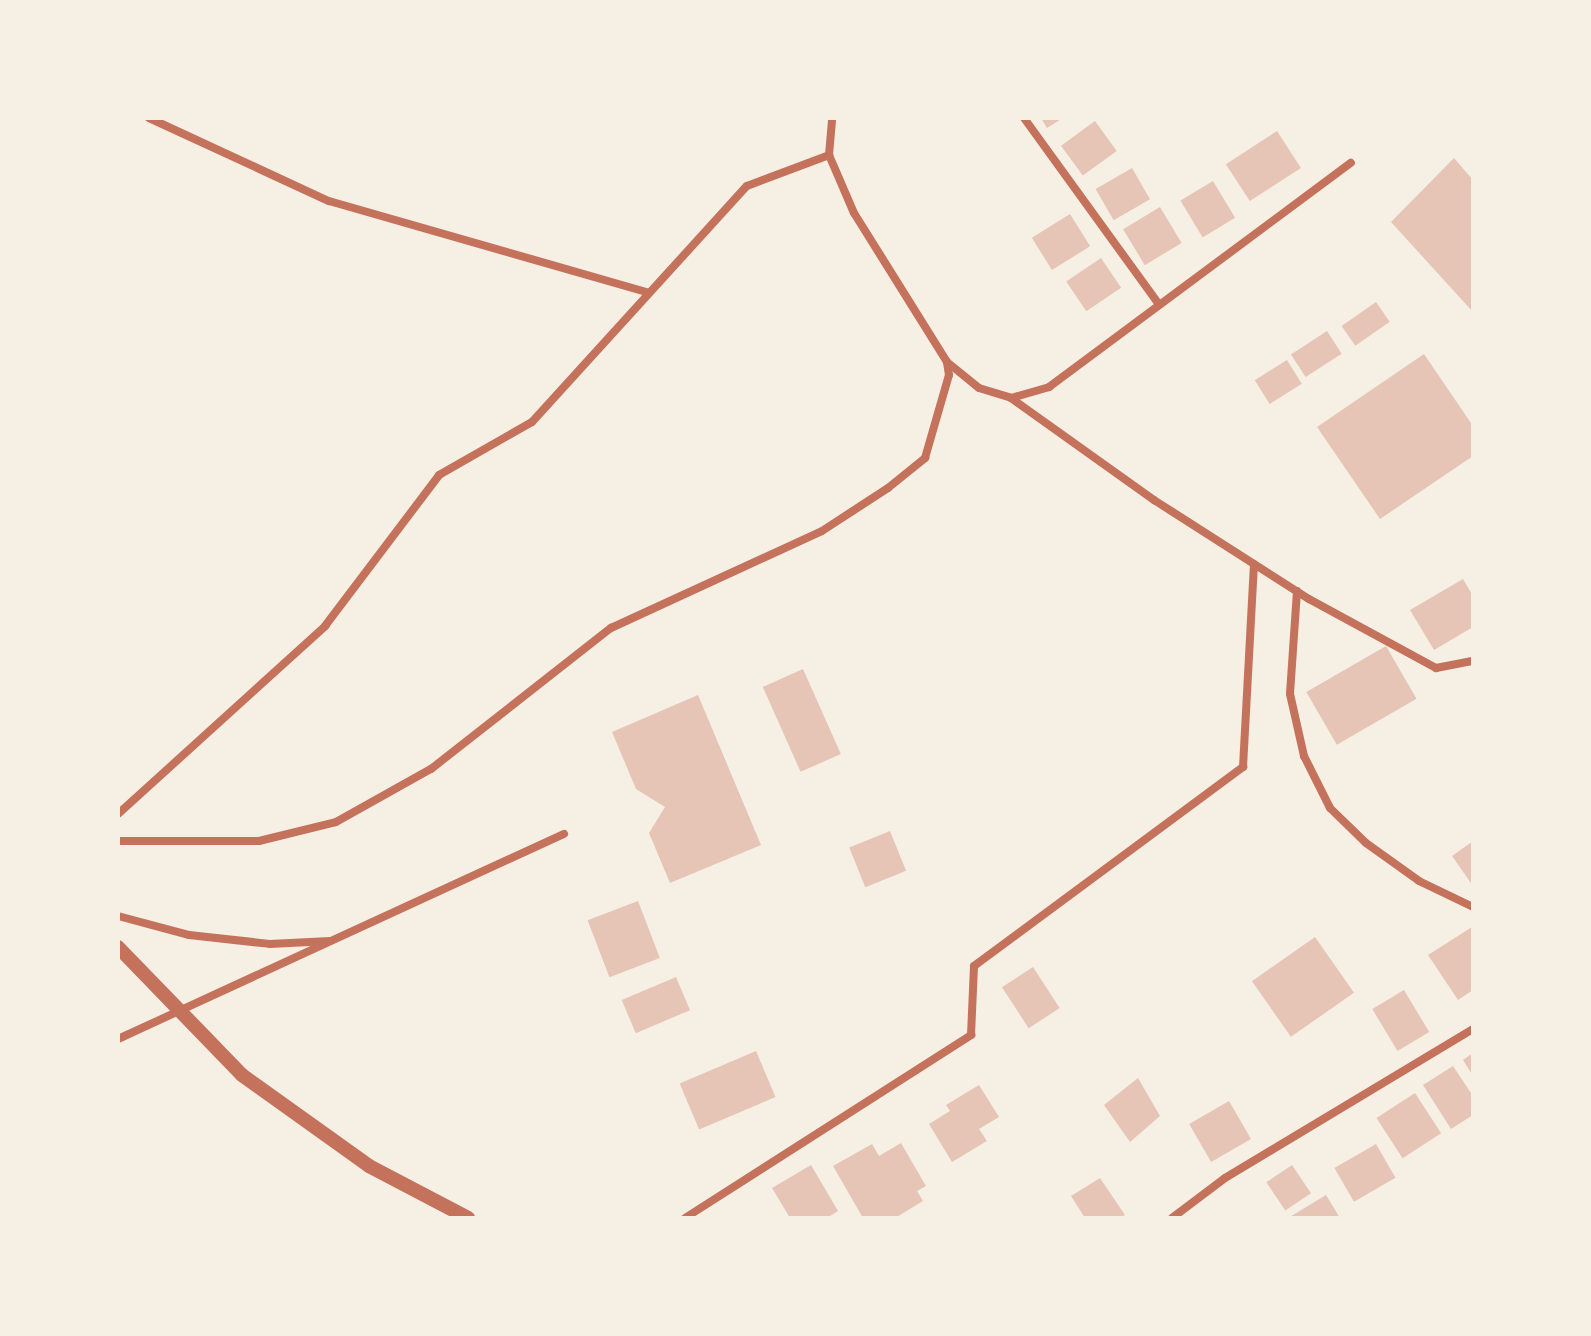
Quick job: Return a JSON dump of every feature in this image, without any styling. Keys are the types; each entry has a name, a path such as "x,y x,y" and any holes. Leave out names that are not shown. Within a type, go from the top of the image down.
{"street":[{"path":"149,118 329,201 647,292"},
{"path":"832,118 829,155 854,213 947,362 979,388 1011,398 1297,591 1436,668 1473,661"},
{"path":"1024,118 1158,303"},
{"path":"118,814 325,626 439,475 532,422 647,292 747,186 829,155"},
{"path":"1011,398 1049,387 1158,303 1351,163"},
{"path":"118,841 259,841 336,822 431,769 611,628 822,531 888,488 925,458 949,375 947,362"},
{"path":"685,1218 971,1035 974,966 1243,767 1254,564"},
{"path":"1297,591 1290,694 1304,756 1330,808 1366,843 1419,881 1473,907"},
{"path":"118,1039 181,1013 564,834"},
{"path":"118,916 189,935 270,944 337,940"},
{"path":"118,947 242,1075 356,1157 468,1218"},
{"path":"1172,1218 1225,1178 1473,1029"}],"building":[{"path":"1041,118 1063,118 1047,128"},
{"path":"1095,121 1117,151 1083,176 1061,146"},
{"path":"1277,131 1301,168 1250,201 1226,164"},
{"path":"1454,158 1473,180 1473,312 1391,222"},
{"path":"1132,168 1150,199 1114,220 1096,189"},
{"path":"1213,181 1235,218 1203,237 1180,201"},
{"path":"1160,207 1182,243 1145,265 1123,229"},
{"path":"1070,214 1090,246 1052,270 1032,238"},
{"path":"1101,258 1121,288 1086,311 1066,281"},
{"path":"1376,302 1390,322 1355,346 1342,326"},
{"path":"1327,331 1342,354 1306,377 1291,354"},
{"path":"1424,354 1473,426 1473,456 1380,519 1317,427"},
{"path":"1287,360 1302,384 1270,404 1255,380"},
{"path":"1463,579 1473,596 1473,627 1434,650 1410,610"},
{"path":"1386,646 1416,699 1337,745 1306,692"},
{"path":"803,669 841,754 801,772 763,687"},
{"path":"698,695 761,845 670,883 649,833 665,807 636,789 612,732"},
{"path":"890,831 906,871 865,887 849,847"},
{"path":"1473,841 1473,886 1452,856"},
{"path":"638,901 660,958 609,977 588,920"},
{"path":"1472,927 1473,990 1458,1000 1428,955"},
{"path":"1315,937 1354,993 1291,1037 1252,981"},
{"path":"1033,967 1060,1008 1029,1028 1002,987"},
{"path":"676,977 690,1010 636,1033 622,1000"},
{"path":"1404,990 1429,1032 1398,1051 1372,1009"},
{"path":"756,1051 776,1097 699,1129 680,1083"},
{"path":"1473,1053 1473,1076 1463,1060"},
{"path":"1453,1066 1473,1096 1473,1115 1451,1129 1423,1085"},
{"path":"1138,1078 1160,1116 1130,1142 1104,1105"},
{"path":"979,1085 999,1117 979,1129 987,1141 952,1162 929,1124 950,1111 946,1105"},
{"path":"1415,1093 1441,1133 1403,1158 1376,1118"},
{"path":"1229,1101 1251,1139 1211,1162 1189,1124"},
{"path":"901,1143 926,1186 917,1191 923,1201 895,1218 863,1218 833,1166 872,1144 879,1156"},
{"path":"1376,1144 1396,1178 1354,1202 1334,1168"},
{"path":"811,1165 838,1211 827,1218 790,1218 772,1188"},
{"path":"1292,1165 1311,1193 1285,1211 1266,1182"},
{"path":"1100,1178 1125,1215 1119,1218 1085,1218 1071,1196"},
{"path":"1326,1195 1340,1218 1288,1218"}]}
